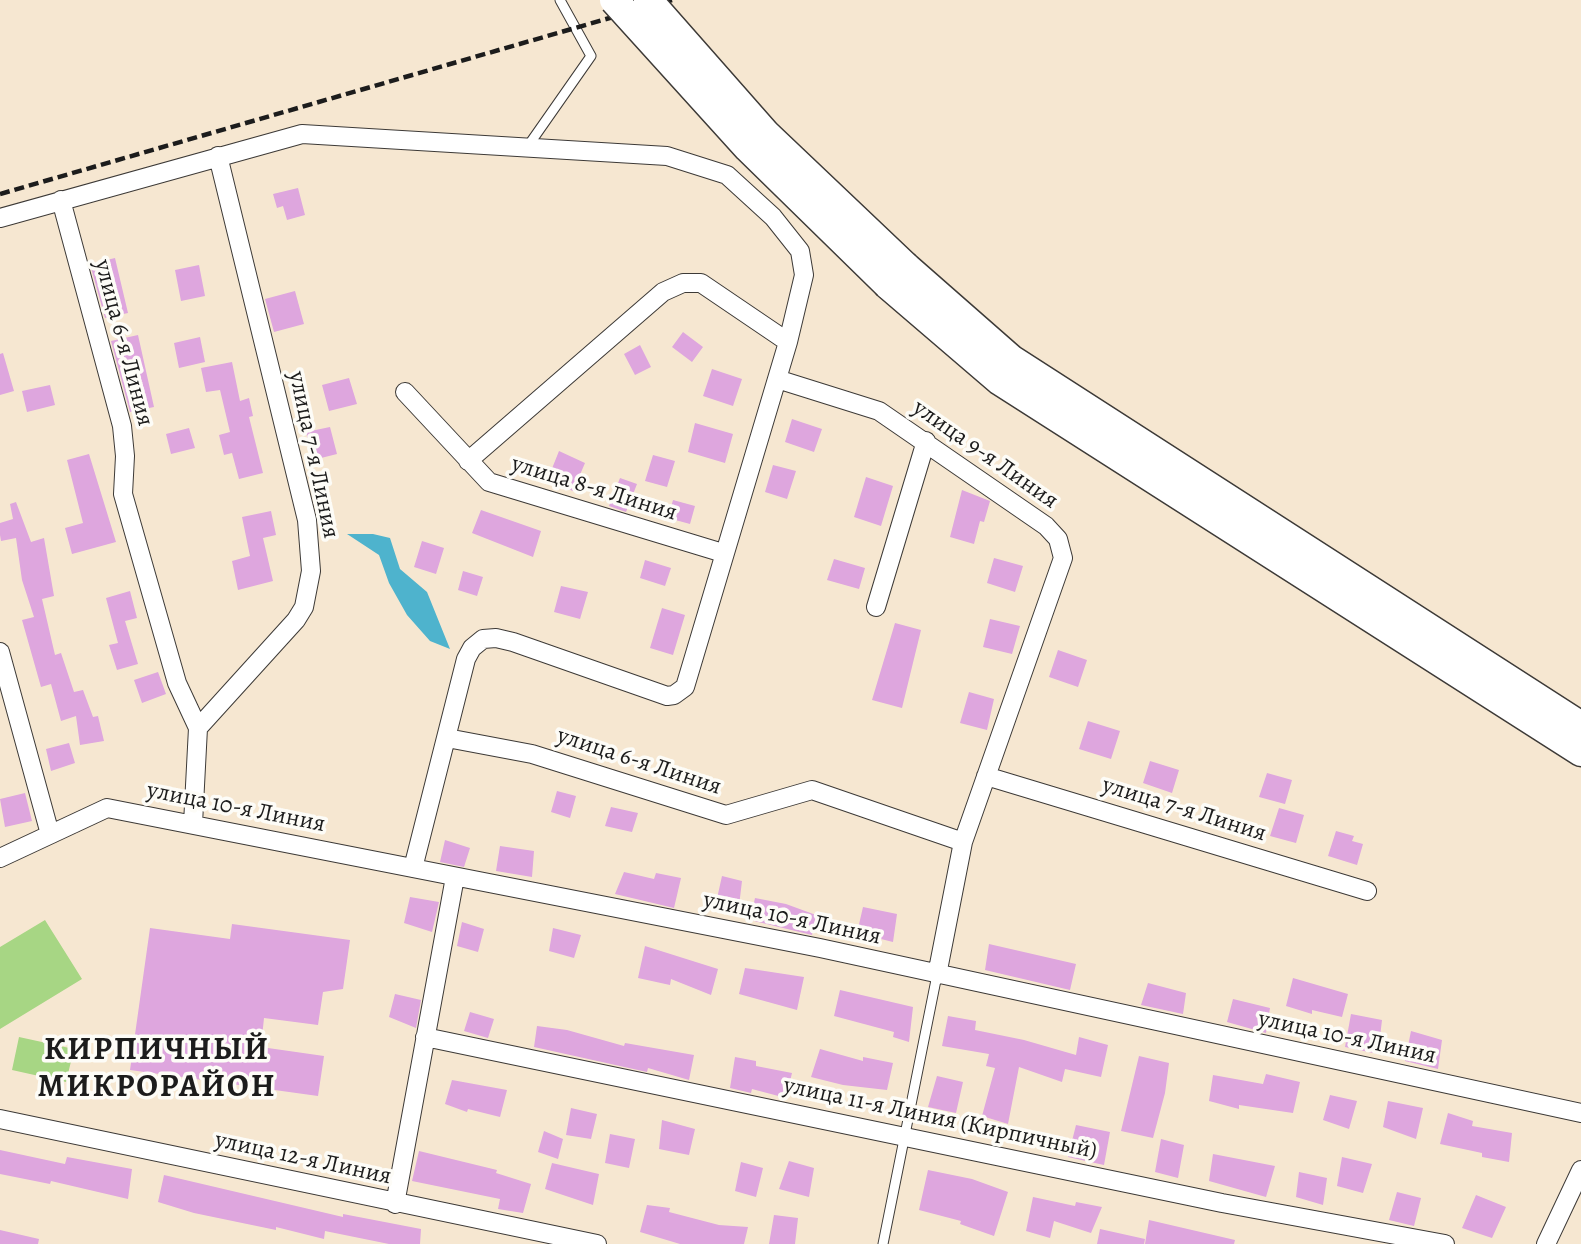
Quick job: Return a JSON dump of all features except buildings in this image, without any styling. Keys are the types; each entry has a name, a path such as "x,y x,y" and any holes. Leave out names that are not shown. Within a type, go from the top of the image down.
{"main road":[{"path":"614,0 748,148 896,276 1010,359 1581,726"},
{"path":"648,0 896,276 1000,381 1581,752"}],"street":[{"path":"0,218 302,134 667,156 727,175 774,216 800,251 804,275 788,342 723,553 688,680 680,692 667,696 513,642 484,639 472,648 466,659 413,867"},
{"name":"улица 7-я Линия","path":"198,729 296,620 304,607 311,571 307,520 218,156"},
{"name":"улица 6-я Линия","path":"61,200 122,426 125,456 123,494 177,683 198,729 193,824"},
{"path":"468,461 663,292 683,283 701,283 788,342"},
{"name":"улица 9-я Линия","path":"777,379 878,411 926,441 1046,526 1058,539 1063,558 963,842"},
{"name":"улица 8-я Линия","path":"405,393 489,482 723,553"},
{"path":"876,607 926,441"},
{"path":"0,652 50,834"},
{"name":"улица 6-я Линия","path":"447,738 532,754 726,815 812,790 963,842"},
{"name":"улица 7-я Линия","path":"986,776 1367,891"},
{"name":"улица 10-я Линия","path":"0,858 107,808 820,948 1581,1114"},
{"path":"937,975 963,842"},
{"path":"395,1204 455,877"},
{"name":"улица 11-я Линия (Кирпичный)","path":"425,1037 1222,1203 1445,1244"},
{"name":"улица 12-я Линия","path":"0,1119 395,1204 597,1244"},
{"path":"1546,1244 1581,1170"}],"lane":[{"path":"527,148 591,56 560,0"},
{"path":"883,1244 937,975"}],"green space":[{"path":"45,920 82,979 0,1029 0,947"},
{"path":"19,1037 74,1049 66,1082 12,1070"}],"water":[{"path":"347,534 373,534 390,538 400,569 427,592 450,649 430,641 407,615 389,583 379,555"}],"railway":[{"path":"0,194 672,0"}],"district":[{"name":"КИРПИЧНЫЙ МИКРОРАЙОН","path":"157,1070"}]}
